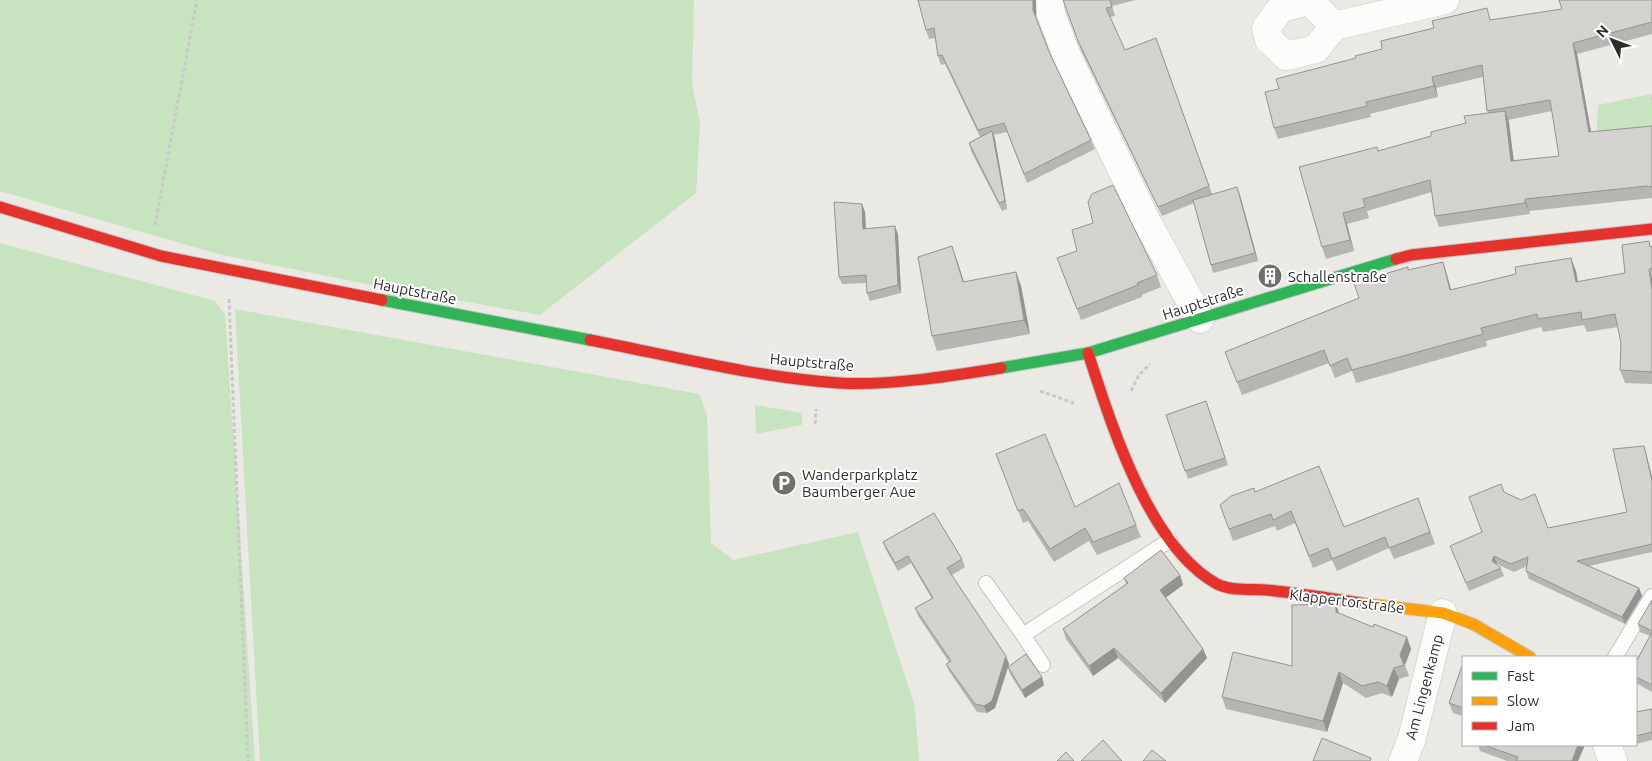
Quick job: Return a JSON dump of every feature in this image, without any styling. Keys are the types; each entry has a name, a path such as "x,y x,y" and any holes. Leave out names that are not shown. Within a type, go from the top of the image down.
{"street":[{"path":"1050,0 1052,14 1067,56 1146,220 1200,319"},
{"path":"1334,26 1444,0"},
{"name":"Hauptstraße","path":"0,207 150,252 230,270 736,369 839,383 892,381 975,372 1088,353 1326,279 1411,255 1652,229"},
{"name":"Klappertorstraße","path":"1088,353 1126,459 1170,540 1188,561 1219,585 1443,613 1474,624 1528,656"},
{"name":"Am Lingenkamp","path":"1403,761 1412,738 1443,613"},
{"path":"1607,746 1613,761"}],"lane":[{"path":"1023,635 1170,540"},
{"path":"986,583 1043,665"},
{"path":"1616,656 1652,596"}],"path":[{"path":"150,252 198,0"},
{"path":"229,295 248,761"},
{"path":"1109,416 1125,402 1139,375 1153,362"},
{"path":"816,406 816,424"}],"green space":[{"path":"0,0 694,0 692,83 700,124 696,193 540,315 367,284 218,254 0,191"},
{"path":"1652,94 1652,138 1596,143 1598,105"},
{"path":"0,243 215,301 225,314 255,761 0,761"},
{"path":"235,309 699,394 707,415 711,543 733,560 858,532 915,707 919,761 260,761"},
{"path":"755,405 802,413 802,425 756,434"}],"building":[{"path":"918,0 1033,0 1033,10 1050,54 1091,140 1024,174 1004,123 978,130 942,55 938,56 934,28 926,30"},
{"path":"1063,0 1110,0 1112,7 1106,8 1125,50 1156,38 1209,186 1158,207 1078,41"},
{"path":"1559,0 1652,0 1652,22 1573,43 1589,132 1652,126 1652,187 1525,199 1525,203 1435,216 1430,180 1363,199 1365,207 1343,213 1350,240 1322,247 1299,167 1377,147 1378,151 1431,136 1431,132 1466,123 1464,116 1505,111 1511,161 1559,156 1550,100 1487,111 1482,65 1432,77 1434,86 1366,102 1367,106 1274,128 1265,92 1279,89 1276,79 1356,58 1355,56 1382,49 1381,41 1434,28 1432,21 1487,8 1490,20 1562,9"},
{"path":"992,131 1005,201 999,203 969,143"},
{"path":"1113,185 1157,275 1137,283 1138,285 1077,309 1057,258 1077,251 1072,230 1093,223 1088,202 1092,194"},
{"path":"1237,187 1255,253 1211,265 1193,200"},
{"path":"834,202 862,204 863,229 895,226 898,285 867,293 866,275 839,277"},
{"path":"1649,241 1650,247 1652,246 1652,269 1649,269 1652,290 1652,372 1620,370 1621,343 1615,314 1582,320 1581,312 1538,319 1537,314 1481,328 1483,334 1352,370 1347,358 1330,366 1324,350 1237,382 1225,352 1359,298 1354,283 1408,267 1408,270 1443,262 1450,290 1516,274 1515,267 1571,258 1576,282 1625,273 1622,245"},
{"path":"952,246 963,282 1016,272 1024,320 932,336 918,257"},
{"path":"1206,401 1225,458 1185,471 1166,415"},
{"path":"1045,434 1075,507 1119,483 1136,525 1093,542 1085,528 1050,549 1023,509 1018,511 996,454"},
{"path":"1644,446 1652,481 1652,544 1577,561 1639,588 1622,617 1526,571 1528,557 1511,564 1494,556 1492,561 1501,568 1466,583 1450,546 1482,532 1469,497 1501,484 1504,492 1521,500 1535,494 1548,528 1627,512 1613,449"},
{"path":"1319,466 1344,527 1418,498 1430,532 1389,548 1385,537 1332,559 1328,548 1309,556 1291,511 1273,520 1271,514 1229,529 1220,505 1231,496 1254,488 1255,492"},
{"path":"934,513 962,559 947,568 1006,656 992,701 984,706 975,704 946,664 951,661 915,608 933,598 908,556 895,563 883,542"},
{"path":"1161,550 1180,575 1160,590 1203,649 1161,693 1114,648 1089,666 1063,629 1128,583 1124,578"},
{"path":"1652,600 1652,631 1638,624"},
{"path":"1336,604 1336,612 1373,627 1374,624 1407,637 1400,655 1404,665 1394,668 1387,686 1378,682 1362,686 1339,672 1323,721 1222,697 1233,652 1292,666 1292,605"},
{"path":"1652,632 1652,685 1637,678 1637,660"},
{"path":"1026,654 1042,677 1022,690 1008,667"},
{"path":"1462,666 1462,708 1449,703"},
{"path":"1652,709 1652,732 1637,736 1637,712"},
{"path":"1322,738 1371,758 1370,761 1313,761"},
{"path":"1103,740 1122,761 1081,761"},
{"path":"1487,746 1578,746 1572,761 1516,761 1518,757"},
{"path":"1152,750 1166,761 1143,761"},
{"path":"1066,752 1074,761 1057,761"}],"traffic: fast":[{"path":"1001,368 1088,353 1396,259"},
{"path":"382,300 590,340"}],"traffic: slow":[{"path":"1360,603 1443,613 1473,624 1528,656"}],"traffic: jam":[{"path":"0,207 161,256 382,300"},
{"path":"1396,259 1411,255 1652,229"},
{"path":"590,340 745,371 838,383 898,382 1001,368"},
{"path":"1088,353 1108,413 1135,480 1152,513 1171,542 1193,566 1217,584 1228,588 1278,591 1360,603"}],"place":[{"name":"Schallenstraße","path":"1270,276"},
{"name":"Wanderparkplatz Baumberger Aue","path":"784,483"}]}
